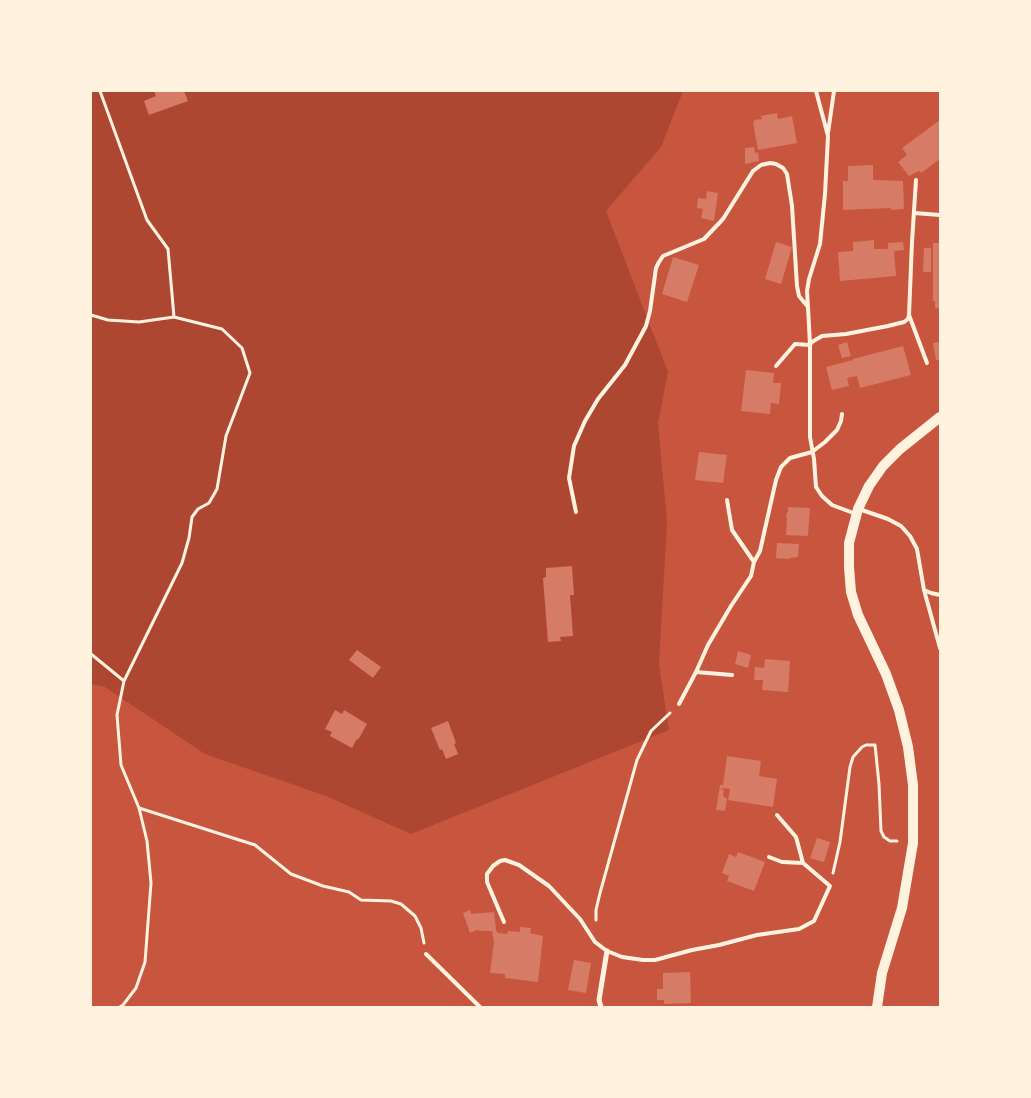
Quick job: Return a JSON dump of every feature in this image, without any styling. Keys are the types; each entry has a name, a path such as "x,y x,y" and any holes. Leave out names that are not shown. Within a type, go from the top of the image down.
{"main road":[{"path":"877,1007 882,973 902,908 914,843 913,785 908,747 901,719 886,674 858,615 852,592 848,567 850,543 857,512 869,486 883,466 900,448 940,417"}],"street":[{"path":"601,1007 599,1000 607,951"}],"lane":[{"path":"816,91 828,136"},
{"path":"834,91 828,136 826,194 820,244 809,279 810,411 816,488 832,505 888,519 901,526 910,536 917,549 924,590 940,648"},
{"path":"576,512 569,478 574,446 598,398 625,365 646,326 656,268 659,262 663,256 704,239 723,219 753,171 761,165 770,162 783,168 787,174 792,206 798,296 808,307"},
{"path":"916,180 910,316 927,363"},
{"path":"914,213 940,215"},
{"path":"776,366 794,344 810,345 822,336 846,334 888,326 904,322 910,316"},
{"path":"679,704 708,645 750,576 754,562 760,552 780,466 790,458 812,452 826,442 837,430 842,414"},
{"path":"727,500 732,530 754,562"},
{"path":"924,590 940,595"},
{"path":"696,672 732,675"},
{"path":"504,922 487,882 487,874 493,866 505,860 519,865 549,886 580,919 595,942 607,951 622,957 655,960 757,934 799,929 814,920 830,886 804,863 796,837 777,815"},
{"path":"769,857 782,862 804,863"},
{"path":"426,954 480,1007"}],"path":[{"path":"100,91 147,220 168,248 174,317"},
{"path":"91,315 108,320 139,322 174,317 222,329 242,348 250,373 226,436 217,489 209,502 198,509 192,516 189,538 182,563 124,681 117,715 121,765 139,808 147,841 151,883 145,962 136,988 120,1007"},
{"path":"91,654 124,681"},
{"path":"595,942 596,910 637,760 651,731 679,704"},
{"path":"830,886 840,842 850,767 853,757 862,747 874,745 880,784 881,831 884,838 890,841 914,843"},
{"path":"139,808 255,845 290,874 323,886 349,892 361,900 391,901 401,904 415,916 422,928 426,954"}],"shaded area":[{"path":"91,91 683,91 661,147 606,211 668,372 658,423 667,522 659,664 669,730 411,834 326,796 205,754 105,687 91,684"}],"building":[{"path":"154,91 184,91 188,101 149,115 144,101 156,96"},
{"path":"777,113 778,119 792,116 797,143 758,150 754,120 762,119 761,116"},
{"path":"940,120 940,159 921,173 919,171 909,176 898,162 907,155 902,148"},
{"path":"754,147 755,153 758,152 759,161 745,164 745,148"},
{"path":"873,165 873,180 903,181 904,209 843,210 843,181 848,181 848,166"},
{"path":"707,191 718,193 714,221 701,218 703,209 697,208 698,198 706,199"},
{"path":"874,240 874,249 888,249 888,243 903,242 904,250 894,251 896,276 840,281 838,252 853,251 853,242"},
{"path":"776,242 792,247 781,284 765,279"},
{"path":"933,243 940,243 940,308 935,308 935,301 933,301"},
{"path":"924,248 931,248 931,272 923,272"},
{"path":"673,257 699,265 687,302 662,294"},
{"path":"847,342 851,356 842,358 838,345"},
{"path":"940,342 940,360 936,360 933,343"},
{"path":"903,346 911,375 860,388 857,376 847,378 849,386 832,390 826,367"},
{"path":"746,370 774,373 773,383 781,383 779,404 771,403 770,414 741,411"},
{"path":"699,452 727,455 723,483 695,480"},
{"path":"788,507 810,508 808,536 786,535"},
{"path":"777,543 799,544 798,557 789,559 776,558"},
{"path":"572,566 574,595 570,595 573,636 560,637 561,641 548,642 543,578 546,577 546,568"},
{"path":"357,650 381,667 373,678 349,660"},
{"path":"738,651 751,655 748,668 735,664"},
{"path":"765,659 790,661 788,692 762,690 763,680 754,680 755,667 764,668"},
{"path":"335,710 342,714 344,710 367,724 352,748 330,736 332,732 325,729"},
{"path":"448,721 458,754 446,759 431,728"},
{"path":"727,756 761,761 759,776 777,779 773,807 728,800 730,789 723,788 723,796 727,799 725,811 716,810 720,785 723,785"},
{"path":"817,838 830,842 824,862 810,858"},
{"path":"738,852 765,862 754,891 727,881 729,876 722,873 729,854 736,857"},
{"path":"470,910 471,914 494,912 498,933 507,934 508,931 520,932 520,927 531,928 530,933 543,936 538,982 505,978 505,974 490,973 494,942 492,931 477,930 470,933 463,913"},
{"path":"574,960 591,963 586,993 568,990"},
{"path":"690,972 691,1003 664,1004 664,1000 657,1000 657,989 663,989 663,973"}]}
